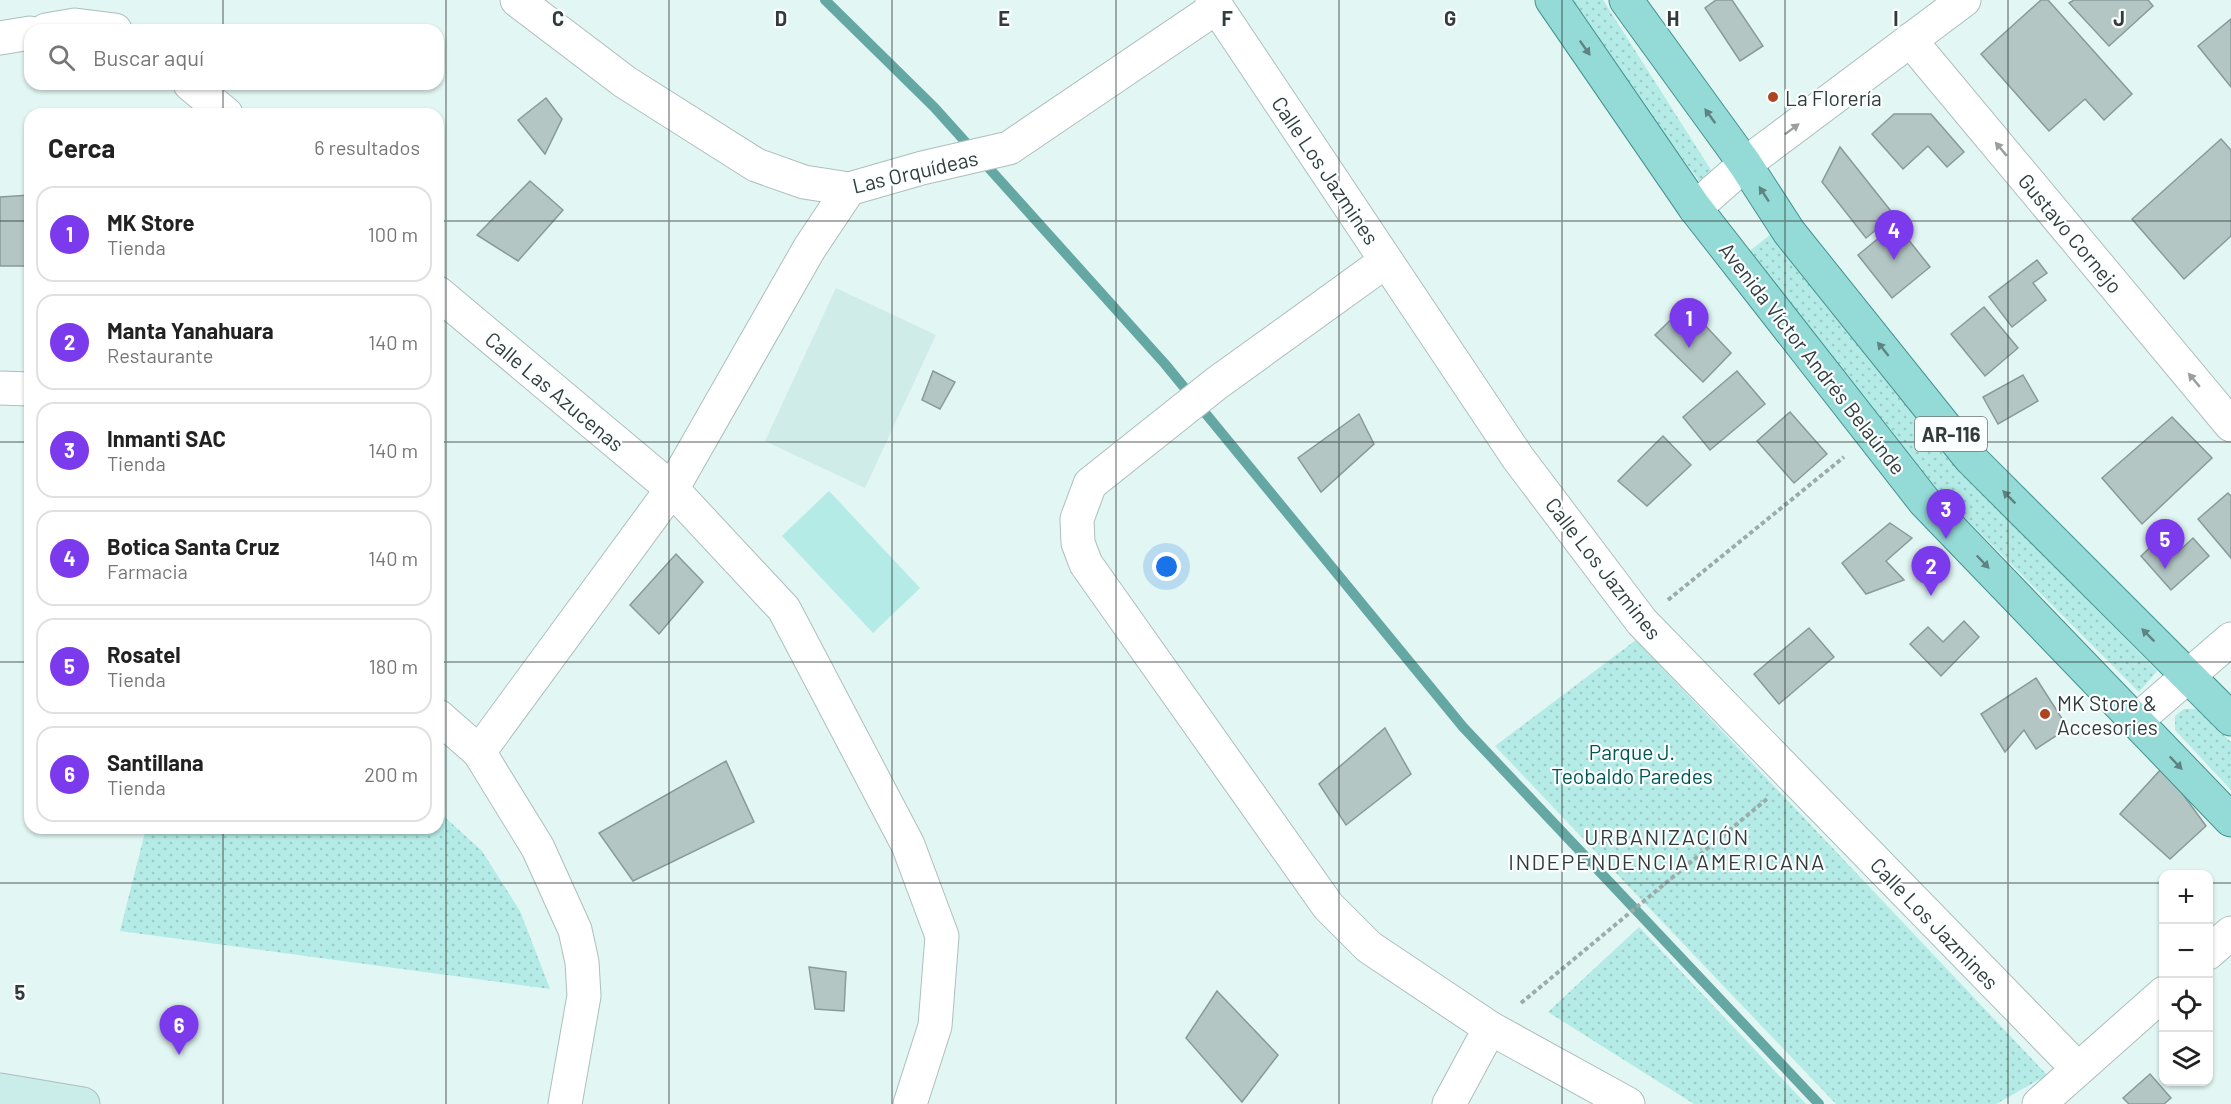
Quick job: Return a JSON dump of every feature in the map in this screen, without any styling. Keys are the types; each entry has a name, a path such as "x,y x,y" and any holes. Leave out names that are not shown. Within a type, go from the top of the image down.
{"main road":[{"name":"Avenida Víctor Andrés Belaúnde","path":"1552,0 1695,208 1924,501 2231,820"},
{"name":"AR-116","path":"1626,0 1745,164 1789,232 1970,458 2231,718"},
{"path":"0,1090 83,1104"}],"street":[{"name":"Las Orquídeas","path":"517,0 625,82 756,165 804,183 849,189 922,168 1009,148 1214,3"},
{"path":"1695,208 1745,164 1964,0"},
{"name":"Calle Los Jazmines","path":"1214,3 1518,458 1642,622 2078,1070"},
{"path":"0,38 24,34"},
{"name":"Gustavo Cornejo","path":"1910,40 2231,425"},
{"path":"197,90 219,108"},
{"path":"479,752 672,489 809,249 849,189"},
{"path":"1386,261 1170,418 1090,484 1077,519 1078,543 1086,564 1328,906 1369,947 1490,1028 1628,1104"},
{"name":"Calle Las Azucenas","path":"444,298 672,489 784,609 908,844 942,936 935,1026 910,1104"},
{"path":"0,388 24,389"},
{"path":"2136,721 2231,639"},
{"path":"444,721 479,752 538,848 575,930 582,962 584,996 565,1104"},
{"path":"2213,949 2231,933"},
{"path":"2039,1104 2159,997"},
{"path":"1449,1104 1490,1028"}],"path":[{"path":"1642,622 1873,434"},
{"path":"1490,1028 1622,921 1793,777"}],"shaded area":[{"path":"836,288 936,335 865,488 765,441"}],"green space":[{"path":"1565,0 1603,0 1718,181 1703,186"},
{"path":"1770,235 1951,462 2157,671 2139,692 1926,479 1747,253"},
{"path":"829,491 920,588 873,633 782,536"},
{"name":"Parque J. Teobaldo Paredes","path":"1636,640 2047,1075 1996,1104 1836,1104 1495,746"},
{"path":"2184,709 2197,709 2231,742 2231,790 2175,730 2175,716"},
{"path":"444,816 482,851 520,911 550,989 120,931 144,834 444,834"},
{"path":"1639,927 1806,1104 1694,1104 1548,1012"}],"building":[{"path":"1716,0 1732,0 1763,46 1740,61 1705,8"},
{"path":"2041,0 2048,0 2132,94 2104,120 2085,99 2049,131 1981,54"},
{"path":"2074,0 2148,0 2153,6 2109,46 2069,3"},
{"path":"2231,19 2231,87 2198,46"},
{"path":"546,98 562,119 545,154 518,120"},
{"path":"1894,114 1931,114 1964,152 1947,167 1928,146 1903,169 1872,134"},
{"path":"2221,139 2231,150 2231,236 2184,279 2132,219"},
{"path":"1840,147 1894,215 1866,238 1822,182"},
{"path":"530,181 563,210 518,261 477,235"},
{"path":"24,195 24,266 0,266 0,197"},
{"path":"1896,224 1930,267 1892,298 1858,255"},
{"path":"2037,260 2047,273 2033,283 2046,300 2012,327 1989,297"},
{"path":"1686,305 1731,353 1703,382 1655,335"},
{"path":"1984,307 2018,348 1985,376 1951,334"},
{"path":"933,371 955,382 940,409 922,400"},
{"path":"1737,371 1765,404 1710,450 1683,417"},
{"path":"2023,375 2038,401 1998,424 1983,397"},
{"path":"1790,412 1827,454 1794,483 1757,441"},
{"path":"1359,414 1374,444 1321,492 1298,458"},
{"path":"2172,417 2212,458 2142,524 2102,478"},
{"path":"1663,436 1691,465 1647,506 1618,481"},
{"path":"2228,493 2231,496 2231,558 2198,519"},
{"path":"1890,523 1912,538 1886,561 1904,580 1866,594 1842,563"},
{"path":"2163,535 2178,552 2193,538 2209,556 2171,590 2141,556"},
{"path":"676,554 703,582 659,634 630,605"},
{"path":"1964,621 1979,637 1941,676 1910,644 1928,627 1943,642"},
{"path":"1809,628 1834,657 1779,704 1754,674"},
{"path":"2036,678 2068,728 2036,749 2024,730 2005,752 1981,714"},
{"path":"1385,728 1411,774 1346,825 1319,784"},
{"path":"726,761 754,822 633,881 599,833"},
{"path":"2163,767 2206,826 2170,859 2120,814"},
{"path":"809,967 846,972 844,1011 815,1009"},
{"path":"1217,991 1278,1055 1242,1102 1186,1038"},
{"path":"2150,1074 2171,1098 2164,1104 2129,1104 2123,1098"}],"waterway":[{"path":"825,0 934,107 1165,364 1463,727 1819,1104"}],"place":[{"name":"La Florería","path":"1773,97"},
{"name":"Botica Santa Cruz","path":"1894,260"},
{"name":"MK Store","path":"1689,348"},
{"name":"Inmanti SAC","path":"1946,539"},
{"name":"Rosatel","path":"2165,569"},
{"name":"Manta Yanahuara","path":"1931,596"},
{"name":"MK Store & Accesories","path":"2045,714"},
{"name":"Santillana","path":"179,1055"}],"district":[{"name":"URBANIZACIÓN INDEPENDENCIA AMERICANA","path":"1667,848"}]}
